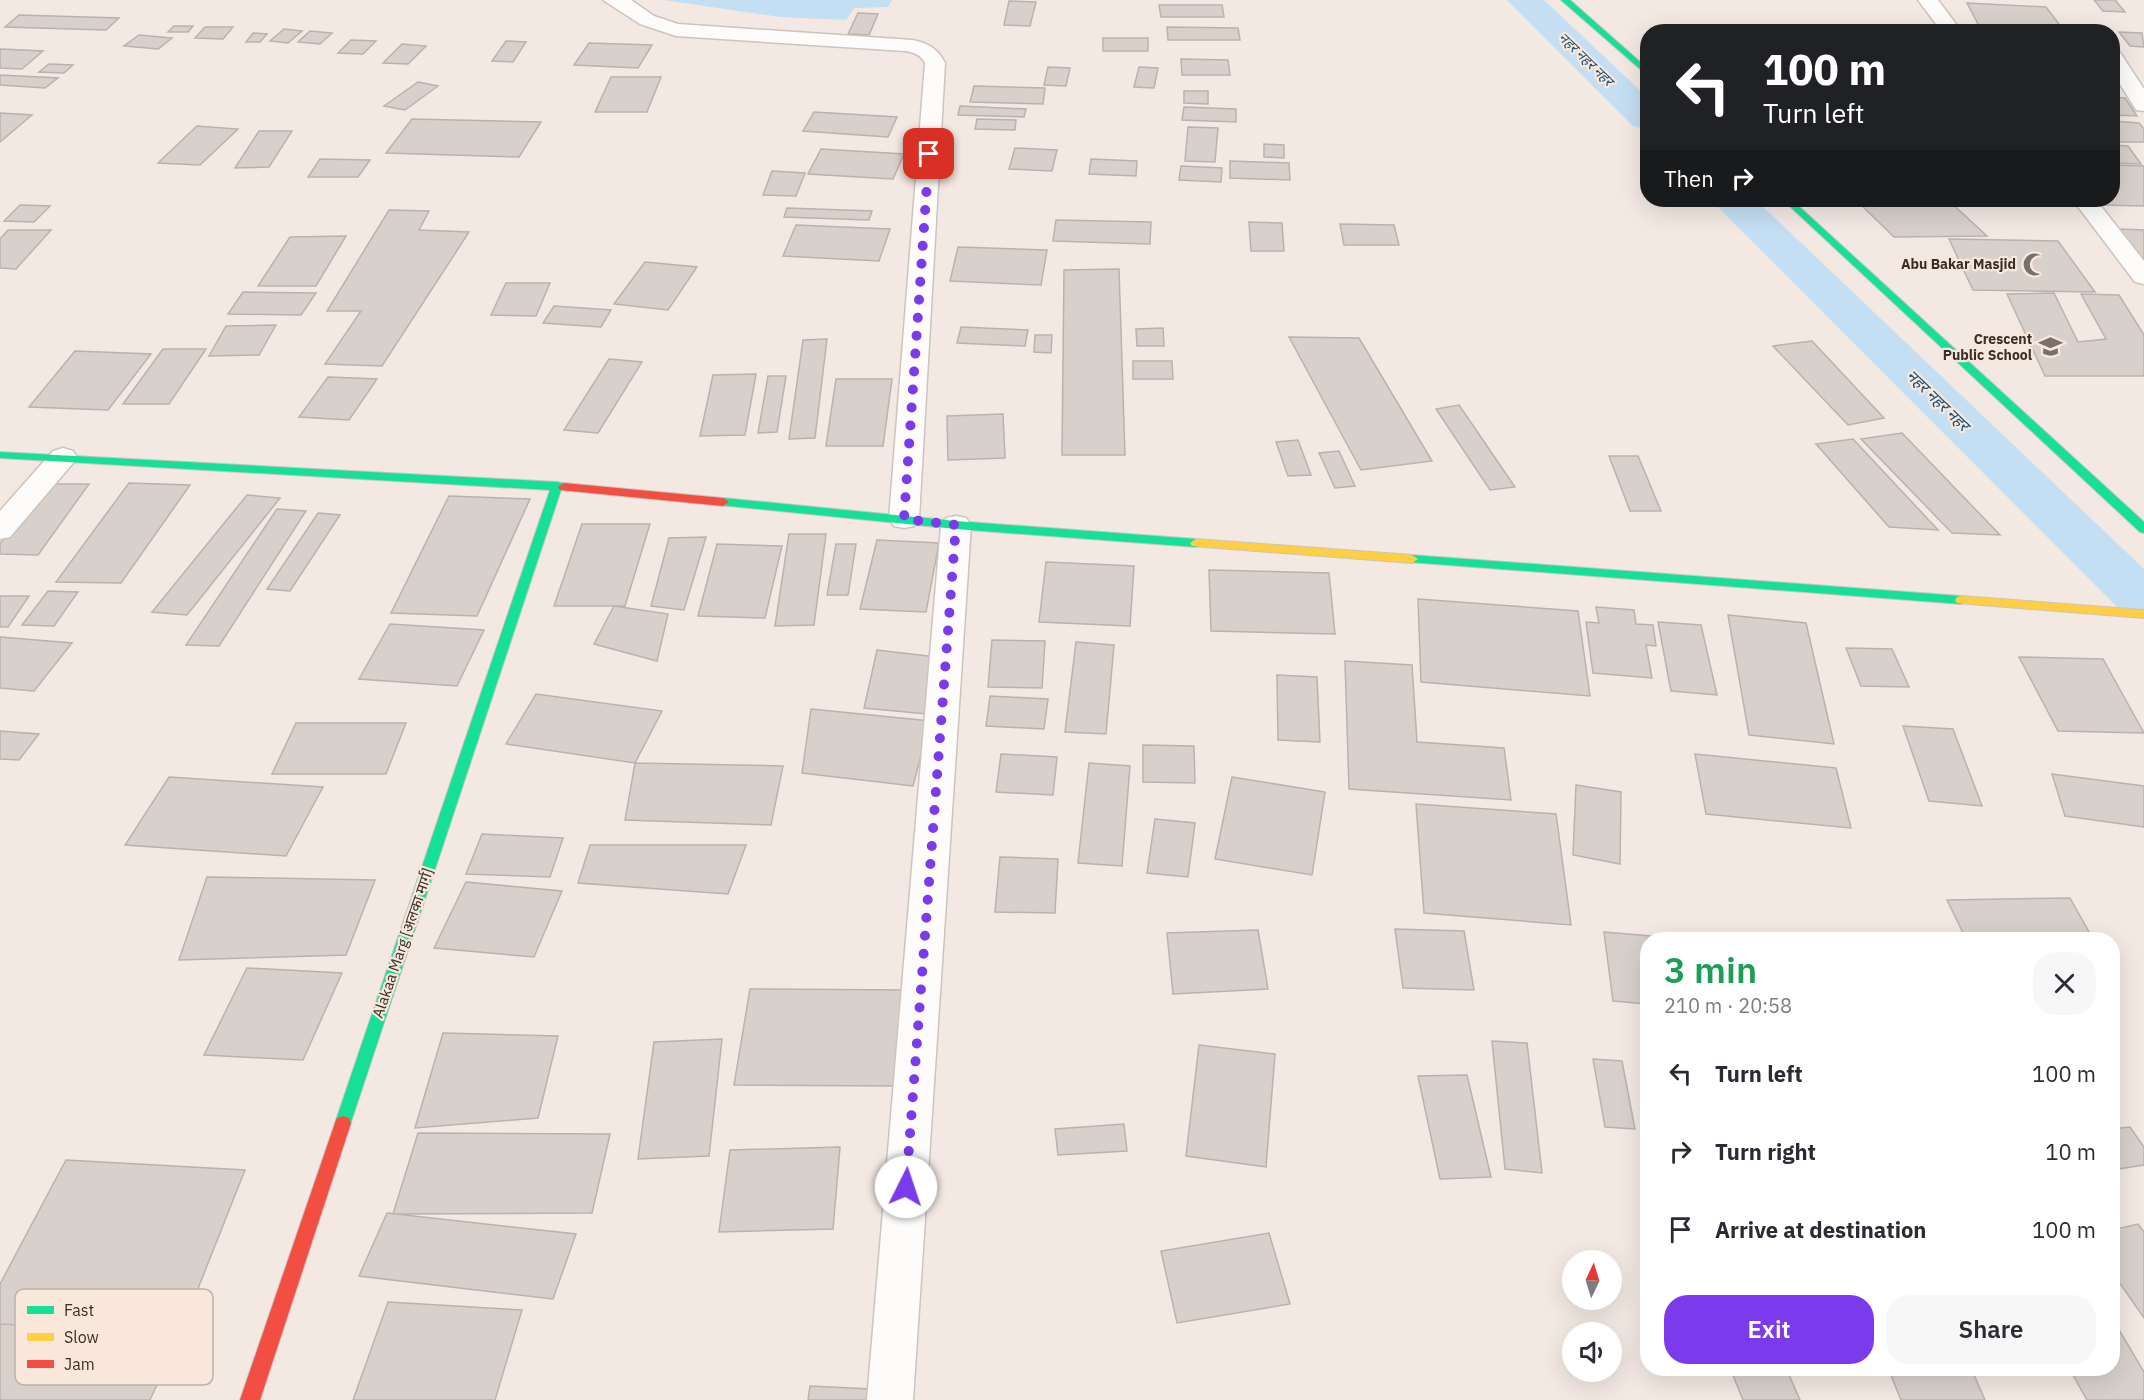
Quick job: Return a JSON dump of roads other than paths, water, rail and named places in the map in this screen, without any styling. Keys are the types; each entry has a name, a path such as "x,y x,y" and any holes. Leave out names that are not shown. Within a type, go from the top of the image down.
{"main road":[{"path":"1565,0 1640,66"},
{"path":"1795,207 2144,529"},
{"path":"0,455 557,486 956,525 2144,614"},
{"name":"Alakaa Marg [अलका मार्ग]","path":"250,1400 557,486"}],"street":[{"path":"613,0 627,5 647,20 676,30 892,44 920,47 932,54 935,63 904,519"},
{"path":"1928,0 1946,24"},
{"path":"2120,68 2144,105"},
{"path":"2089,207 2144,277"},
{"path":"0,530 63,457"},
{"path":"890,1400 956,525"}],"water":[{"path":"664,0 892,0 888,7 854,8 846,20 780,17"}],"waterway":[{"name":"नहर नहर नहर","path":"1524,0 1640,111"},
{"name":"नहर नहर नहर","path":"1739,207 2143,600"}],"place":[{"name":"Abu Bakar Masjid","path":"2034,264"},
{"name":"Crescent Public School","path":"2050,347"}]}
